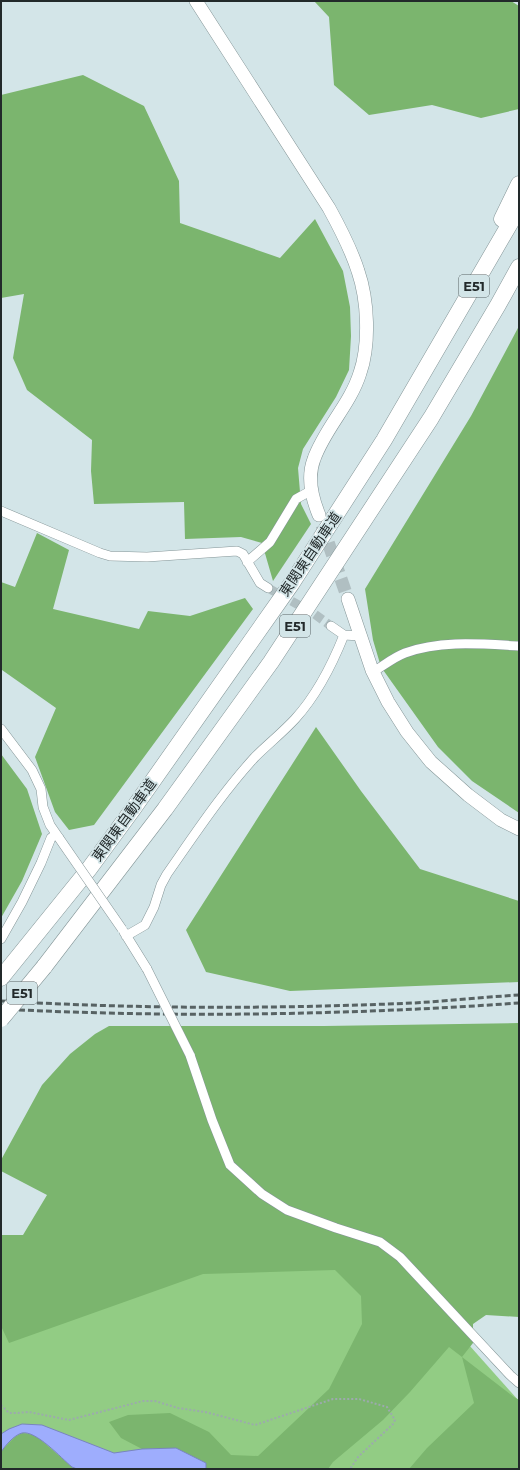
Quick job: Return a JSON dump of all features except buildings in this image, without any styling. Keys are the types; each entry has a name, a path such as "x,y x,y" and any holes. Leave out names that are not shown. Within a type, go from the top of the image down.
{"highway":[{"path":"429,363 519,184"},
{"name":"東関東自動車道","path":"1,978 89,869 292,583 384,440 519,208"},
{"name":"東関東自動車道","path":"1,1019 44,967 165,809 271,662 431,418 519,268"}],"street":[{"path":"196,1 329,208 347,242 359,273 367,332 364,360 361,372 350,396 314,459 311,476 312,490 315,506 319,515"},
{"path":"247,562 270,542 296,499 312,490"},
{"path":"1,511 110,556 168,557 237,551 243,554 260,583 268,588"},
{"path":"348,599 373,672 388,702 407,732 431,762 468,795 501,820 519,829"},
{"path":"331,626 344,635 360,636"},
{"path":"124,932 145,925 154,907 160,884 230,788 256,757 295,719 306,705 320,685 344,635"},
{"path":"373,672 403,653 428,647 469,643 519,646"},
{"path":"1,729 32,770 41,789 43,807 50,825 124,932 147,969 190,1055 212,1120 230,1165 262,1194 287,1210 380,1242 400,1257 519,1383"},
{"path":"1,939 25,896 51,838 58,836"}],"path":[{"path":"1,1405 9,1413 29,1412 69,1420 143,1401 155,1401 178,1408 205,1412 255,1425 333,1399 360,1399 387,1407 395,1420 393,1424 358,1456 350,1469"}],"green space":[{"path":"314,1 511,1 519,6 519,109 481,118 432,105 369,115 334,85 329,17"},
{"path":"83,75 144,106 179,181 180,223 280,258 315,219 343,271 350,307 351,336 349,370 336,397 303,449 298,468 301,504 311,524 273,581 262,543 241,537 185,539 184,502 94,504 91,471 92,440 27,390 13,358 24,294 1,298 1,95"},
{"path":"519,326 519,813 472,781 438,747 381,667 373,640 365,589 471,416"},
{"path":"37,533 69,550 53,609 139,629 148,611 190,616 245,598 253,609 94,825 69,830 55,812 35,757 56,708 2,670 1,582 15,587"},
{"path":"316,727 361,791 420,869 519,901 519,982 290,991 206,972 186,930"},
{"path":"1,754 27,789 42,834 22,881 1,918"},
{"path":"519,1023 519,1317 486,1315 473,1324 473,1343 462,1357 449,1347 410,1392 383,1420 333,1462 328,1469 206,1469 206,1463 176,1448 142,1449 121,1438 109,1422 128,1415 170,1413 209,1432 231,1455 258,1456 329,1389 362,1324 361,1296 335,1270 203,1274 9,1343 1,1326 1,1235 23,1235 47,1195 1,1171 1,1160 42,1085 70,1054 95,1034 109,1026 324,1026"},
{"path":"335,1261 445,1318 519,1401 519,1469 1,1469 1,1291"},
{"path":"462,1357 519,1400 519,1469 409,1469 427,1448 474,1403"},
{"path":"22,1433 35,1435 72,1467 77,1469 1,1469 2,1450 15,1437"}],"water":[{"path":"22,1424 42,1425 114,1453 142,1449 176,1448 206,1463 206,1469 77,1469 72,1467 41,1440 28,1433 19,1434 13,1438 1,1452 1,1434"}],"tunnel":[{"path":"322,525 348,599"},
{"path":"268,588 313,613 331,626"}],"railway":[{"path":"1,1001 104,1006 259,1007 413,1003 519,995"},
{"path":"1,1009 130,1014 260,1014 325,1013 519,1003"}]}
